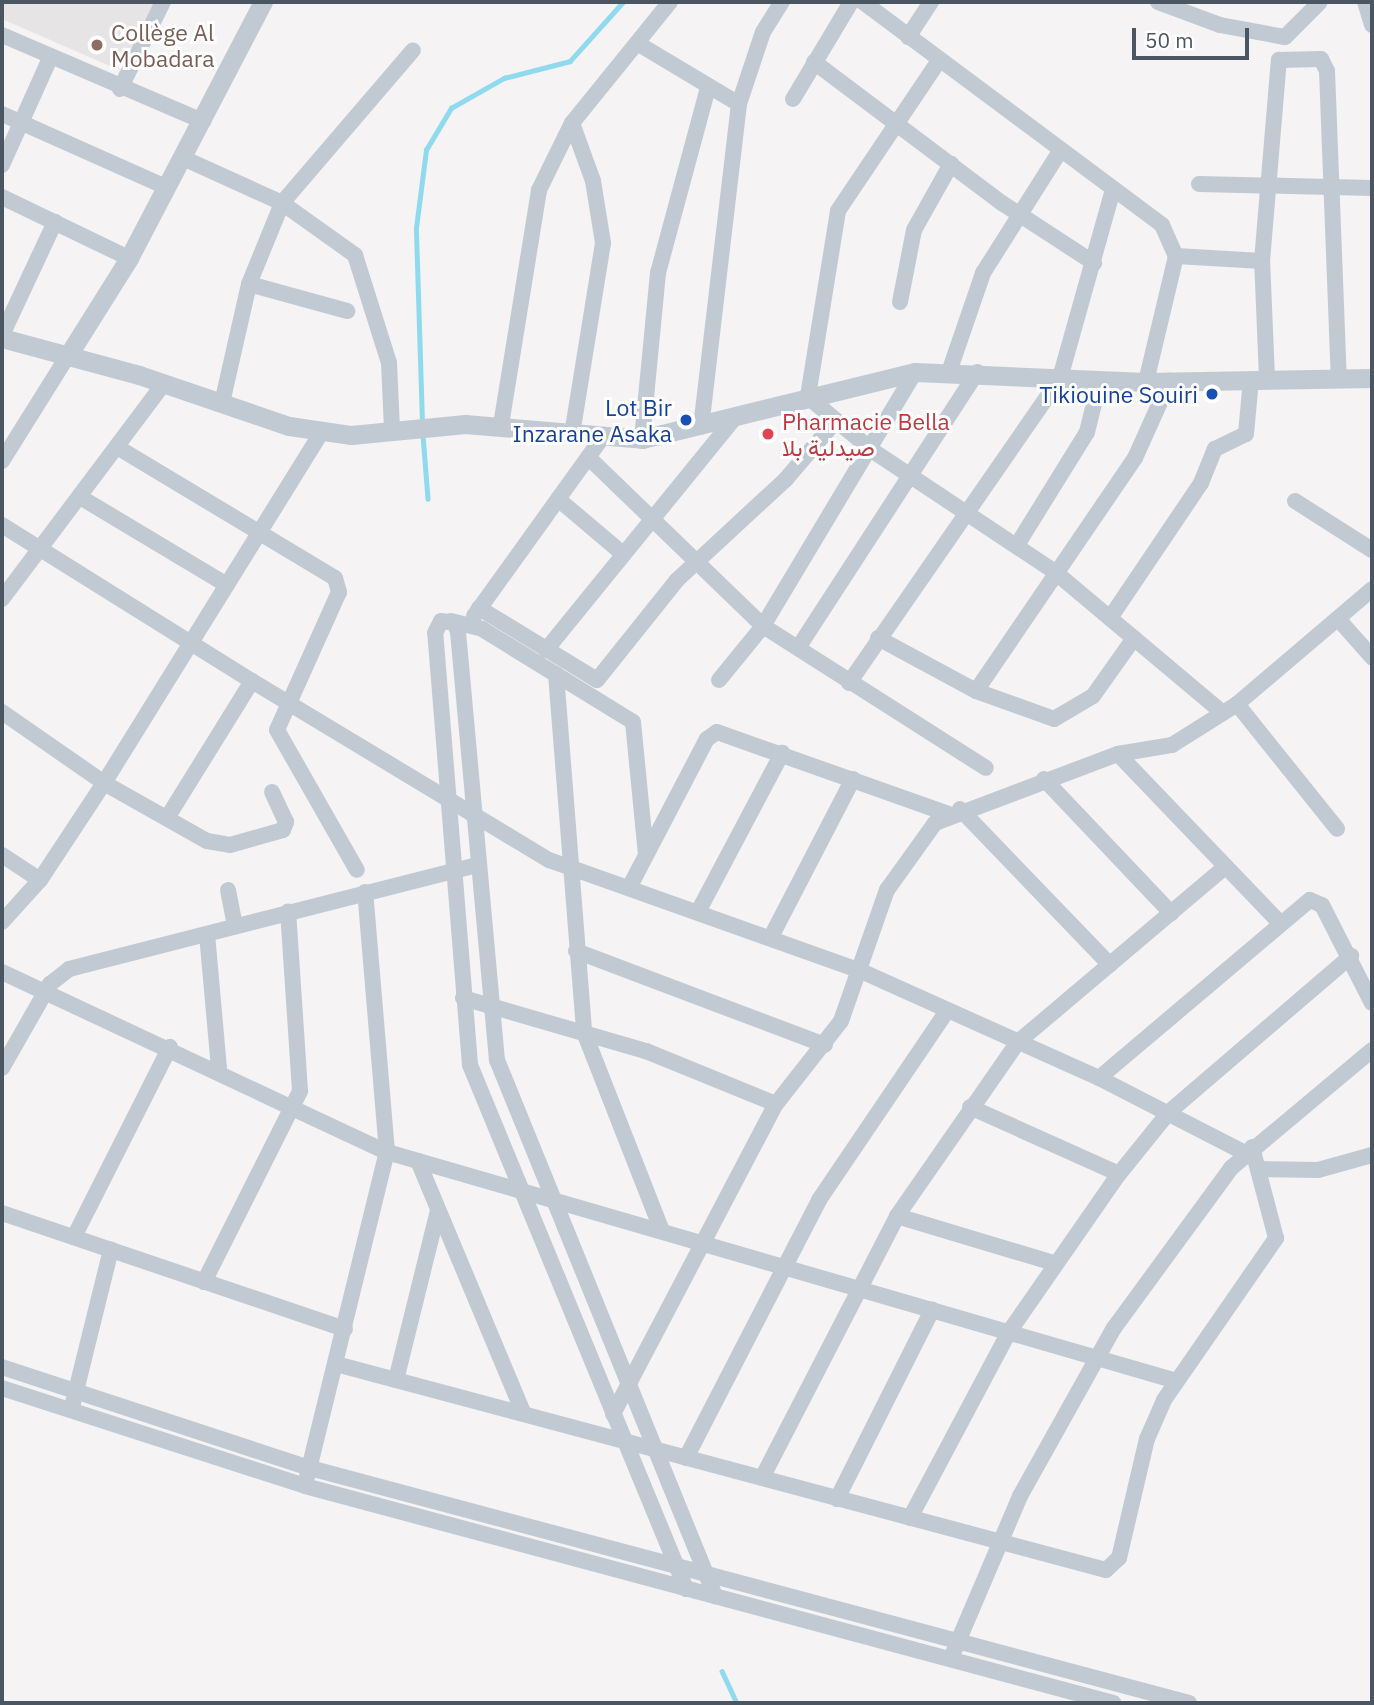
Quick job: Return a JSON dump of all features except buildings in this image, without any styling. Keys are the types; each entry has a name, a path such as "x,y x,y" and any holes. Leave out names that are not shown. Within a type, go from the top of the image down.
{"street":[{"path":"120,89 163,2"},
{"path":"2,461 129,258 263,2"},
{"path":"501,425 535,201 572,123 670,2"},
{"path":"701,427 739,104 763,32 782,2"},
{"path":"793,99 851,2"},
{"path":"863,2 1112,193 1163,225 1177,256 1146,382"},
{"path":"908,37 931,2"},
{"path":"1158,2 1220,25 1285,37"},
{"path":"1110,618 1201,483 1215,449 1246,434 1259,379 1262,261 1279,60 1285,37 1320,2"},
{"path":"1365,2 1372,25"},
{"path":"2,35 120,89 203,121"},
{"path":"637,43 708,88 739,104"},
{"path":"222,403 249,284 282,204 413,50"},
{"path":"2,165 50,58"},
{"path":"1279,60 1325,62 1339,378"},
{"path":"814,62 1019,215 1094,263"},
{"path":"808,397 838,211 894,120 938,62"},
{"path":"642,439 658,273 708,88"},
{"path":"2,114 166,187"},
{"path":"572,123 593,181 603,243 572,435"},
{"path":"949,372 971,297 1059,153"},
{"path":"183,158 282,204 344,243 365,274 389,363 393,429"},
{"path":"900,302 914,230 951,164"},
{"path":"1199,184 1268,188 1372,188"},
{"path":"849,683 965,509 1060,378 1112,193"},
{"path":"2,197 129,258"},
{"path":"55,222 2,337 164,383 321,433 446,424 501,425 602,438 642,439 734,419 808,397 915,372 977,372 1146,382 1372,378"},
{"path":"1177,256 1262,261"},
{"path":"249,284 347,310"},
{"path":"719,680 763,626 873,451 915,372"},
{"path":"798,648 977,372"},
{"path":"1017,545 1087,432 1100,380"},
{"path":"976,691 1135,458 1170,380"},
{"path":"2,599 164,383"},
{"path":"808,397 834,423 873,451 912,472 1055,572 1223,713"},
{"path":"546,650 734,419"},
{"path":"479,608 597,680 696,563 786,479 834,423"},
{"path":"2,922 40,880 104,783 321,433"},
{"path":"468,623 602,438"},
{"path":"117,447 260,532 339,586 286,701 277,730 357,870"},
{"path":"588,457 652,519 685,544 696,563 763,626 986,768"},
{"path":"80,497 227,585"},
{"path":"558,499 624,554"},
{"path":"1295,501 1372,551"},
{"path":"2,525 448,802 570,868 630,886 861,971 1099,1078 1248,1150 1259,1169 1276,1238 1176,1381 1147,1439 1115,1565 1101,1569 336,1364"},
{"path":"612,1414 700,1242 776,1104 825,1045 861,971 894,879 918,842 955,811 1118,754 1172,745 1237,704 1339,620 1372,589"},
{"path":"1339,620 1372,657"},
{"path":"451,621 458,632 489,1005 502,1078 715,1597"},
{"path":"646,855 633,722 468,623 451,621 438,624 435,633 452,869 463,998 476,1085 686,1589"},
{"path":"878,639 976,691 1054,719 1093,696 1134,638"},
{"path":"556,674 584,1032 663,1231"},
{"path":"167,818 252,681"},
{"path":"1237,704 1337,829"},
{"path":"2,712 104,783 207,841 230,845 286,827 272,792"},
{"path":"630,886 710,735 721,733 955,811 1110,965"},
{"path":"699,911 782,753"},
{"path":"1118,754 1280,923"},
{"path":"771,937 853,779"},
{"path":"1044,779 1171,913"},
{"path":"2,855 40,880"},
{"path":"2,1068 46,991 69,969 452,869 477,865"},
{"path":"761,1478 855,1287 897,1216 970,1107 1018,1042 1226,866"},
{"path":"228,890 235,926"},
{"path":"304,1486 387,1152 365,892"},
{"path":"1099,1078 1305,902 1319,902 1351,956 1372,1003"},
{"path":"204,1282 296,1104 301,1077 288,911"},
{"path":"207,934 219,1069"},
{"path":"576,951 825,1045"},
{"path":"910,1518 1009,1332 1054,1263 1119,1174 1169,1112 1351,956"},
{"path":"2,972 296,1104 387,1152 1176,1381"},
{"path":"463,998 584,1032 776,1104"},
{"path":"686,1458 781,1266 859,1136 947,1010"},
{"path":"74,1237 170,1047"},
{"path":"951,1660 998,1542 1096,1357 1248,1150 1372,1050"},
{"path":"970,1107 1119,1174"},
{"path":"1259,1169 1318,1170 1372,1155"},
{"path":"418,1161 524,1414"},
{"path":"396,1380 438,1210"},
{"path":"2,1213 345,1329"},
{"path":"897,1216 1054,1263"},
{"path":"71,1412 111,1250"},
{"path":"837,1499 932,1310"},
{"path":"2,1367 310,1468 1189,1703"},
{"path":"2,1388 304,1486 1113,1703"}],"shaded area":[{"name":"Collège Al Mobadara","path":"2,2 155,2 119,70 2,19"}],"waterway":[{"path":"422,423 416,228 426,150 451,108 504,78 570,61 623,2"},
{"path":"423,435 428,499"},
{"path":"722,1671 737,1703"}],"place":[{"name":"Collège Al Mobadara","path":"97,45"},
{"name":"Tikiouine Souiri","path":"1212,394"},
{"name":"Lot Bir Inzarane Asaka","path":"686,420"},
{"name":"Pharmacie Bella صيدلية بلا","path":"768,434"}]}
